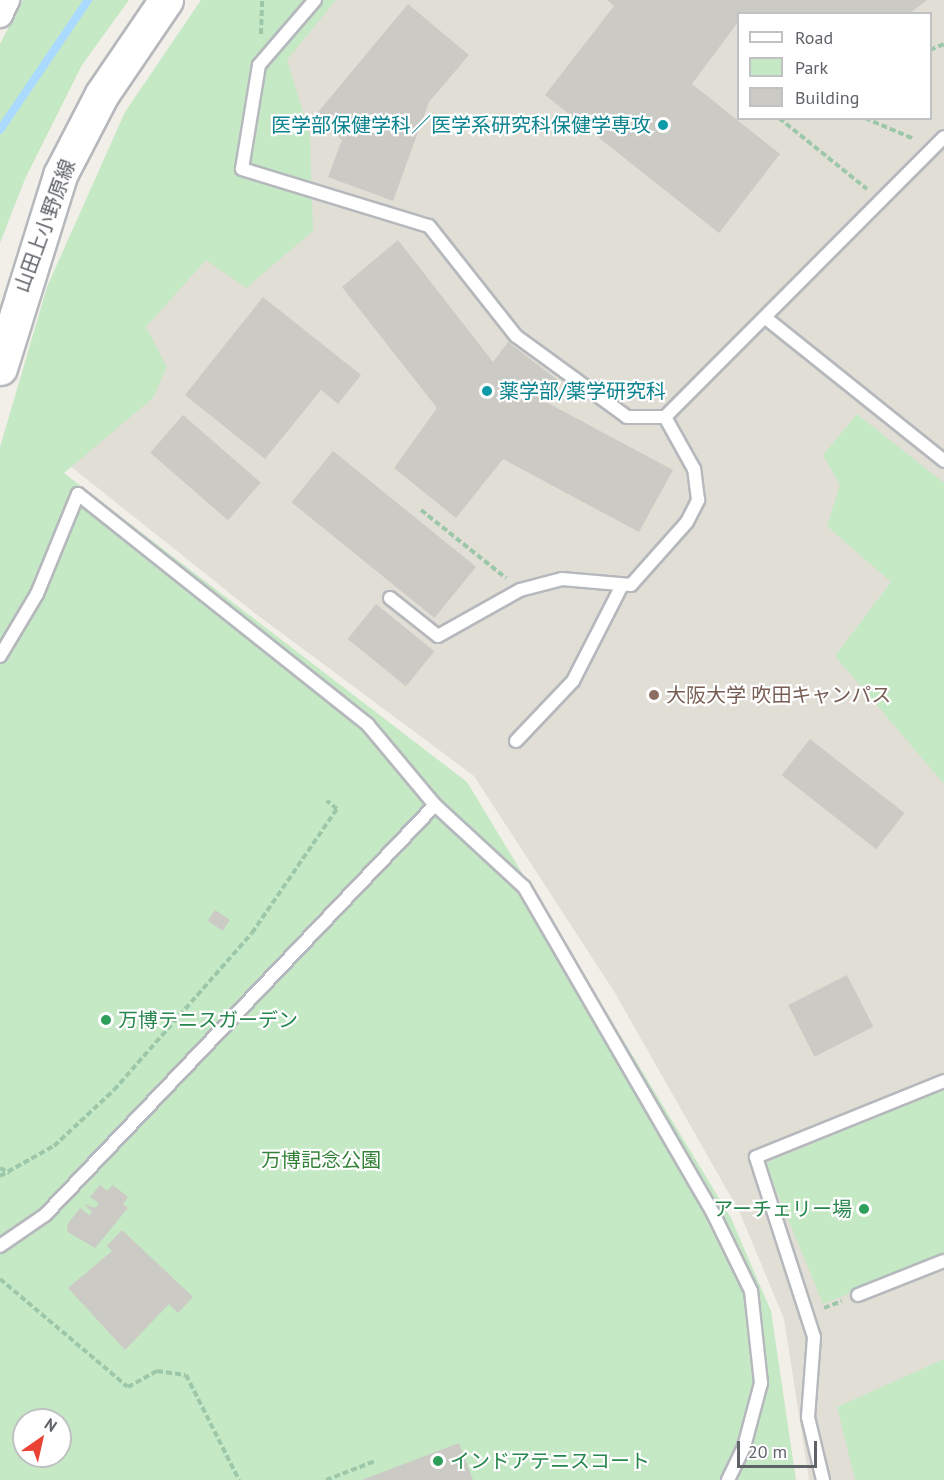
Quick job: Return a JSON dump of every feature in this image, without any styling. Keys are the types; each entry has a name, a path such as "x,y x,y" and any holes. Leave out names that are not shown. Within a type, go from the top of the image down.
{"main road":[{"name":"山田上小野原線","path":"0,368 60,175 102,94 166,0"}],"street":[{"path":"0,15 7,0"}],"lane":[{"path":"315,0 259,65 242,169 429,226 516,336 627,417 665,417 767,319 944,137"},
{"path":"767,319 944,461"},
{"path":"516,741 573,681 621,587 645,573 687,522 698,500 694,469 665,417"},
{"path":"0,657 37,594 78,494 368,725 435,805 524,887 713,1213 751,1291 761,1383 744,1447 728,1480"},
{"path":"390,598 438,636 520,590 562,579 621,587"},
{"path":"0,1246 45,1215 435,805"},
{"path":"824,1480 808,1417 814,1337 756,1157 944,1081"},
{"path":"858,1295 944,1261"}],"path":[{"path":"781,120 882,201"},
{"path":"870,120 934,147"},
{"path":"421,510 520,590"},
{"path":"0,1176 11,1174 54,1146 114,1090 252,933 337,808 327,801"},
{"path":"0,1168 11,1174"},
{"path":"0,1279 128,1387 157,1371 186,1375 239,1480"},
{"path":"807,1315 858,1295"},
{"path":"326,1480 375,1461"}],"shaded area":[{"name":"大阪大学 吹田キャンパス","path":"273,0 944,0 944,1480 809,1480 784,1319 740,1213 615,993 474,776 256,614 50,450"}],"green space":[{"path":"23,0 129,0 82,65 25,179 0,243 0,44"},
{"name":"万博記念公園","path":"201,0 336,0 287,60 310,135 313,231 246,288 206,260 146,327 167,367 153,398 64,473 467,782 731,1218 771,1311 796,1480 0,1480 0,447 47,287 125,112"},
{"path":"857,414 944,483 944,784 835,656 891,582 827,526 840,485 823,455"},
{"name":"アーチェリー場","path":"944,1090 944,1255 823,1304 765,1163"},
{"path":"944,1359 944,1480 855,1480 837,1407"}],"building":[{"name":"医学部保健学科／医学系研究科保健学専攻","path":"607,0 927,0 912,12 737,12 737,23 692,84 780,154 719,233 545,95 614,6"},
{"path":"408,4 469,55 429,102 393,201 328,177 342,140 314,117"},
{"name":"薬学部/薬学研究科","path":"398,240 493,362 508,342 559,381 544,401 673,470 639,532 503,459 456,518 394,468 437,408 342,287"},
{"path":"263,297 361,375 338,404 321,390 265,459 185,395"},
{"path":"183,415 261,483 228,520 150,453"},
{"path":"333,451 476,567 434,618 291,502"},
{"path":"376,604 434,651 406,686 348,639"},
{"path":"810,739 905,813 876,849 782,775"},
{"path":"215,910 230,920 223,931 208,921"},
{"path":"847,975 873,1027 815,1057 788,1005"},
{"path":"100,1185 107,1191 113,1185 128,1197 123,1204 128,1208 95,1248 68,1232 67,1225 80,1208 89,1215 92,1212 84,1204 95,1208 99,1203 90,1197"},
{"path":"122,1230 193,1297 178,1313 169,1304 125,1350 68,1288 112,1251 107,1246"},
{"name":"インドアテニスコート","path":"459,1443 473,1480 362,1480"}],"waterway":[{"path":"0,130 88,0"}],"place":[{"name":"医学部保健学科／医学系研究科保健学専攻","path":"663,125"},
{"name":"薬学部/薬学研究科","path":"487,391"},
{"name":"大阪大学 吹田キャンパス","path":"654,695"},
{"name":"万博テニスガーデン","path":"106,1020"},
{"name":"アーチェリー場","path":"864,1209"},
{"name":"インドアテニスコート","path":"438,1461"}]}
